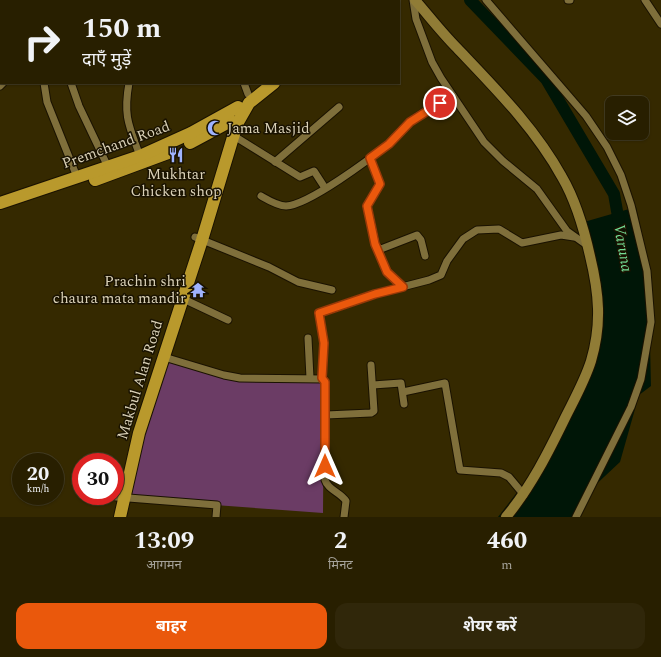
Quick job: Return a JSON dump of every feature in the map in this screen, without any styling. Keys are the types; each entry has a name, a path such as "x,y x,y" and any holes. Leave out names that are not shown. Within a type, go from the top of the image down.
{"highway":[{"name":"Makbul Alan Road","path":"199,238 231,121 246,89 259,84"},
{"name":"Makbul Alan Road","path":"151,383 244,109 249,103 273,84"},
{"name":"Premchand Road","path":"0,203 140,156 191,133 238,107"},
{"name":"Premchand Road","path":"0,210 121,172 152,160 231,121"},
{"name":"Makbul Alan Road","path":"124,479 138,411 164,357 180,298"},
{"name":"Makbul Alan Road","path":"112,517 117,505"},
{"name":"Makbul Alan Road","path":"120,505 120,517"}],"street":[{"path":"414,0 416,19 425,48 441,78 453,96 492,151 537,189 561,223 574,237 588,246"},
{"path":"414,0 457,48 481,72 529,129 552,161 570,192 588,246 599,298 599,316 591,361 562,425 524,495 506,517"},
{"path":"486,0 586,116 607,147 621,175 631,205 647,271 651,322 641,379 631,406 576,517"},
{"path":"645,0 661,24"},
{"path":"44,84 47,102 77,177"},
{"path":"71,84 79,106 108,167"},
{"path":"129,84 126,117 140,156"},
{"path":"261,196 286,206 301,202 370,158 389,144 410,122 453,96"},
{"path":"275,162 339,107"},
{"path":"234,136 300,177 314,171 325,188"},
{"path":"370,158 380,184 367,206 378,248 387,272 403,287"},
{"path":"344,517 346,501 341,495 328,486 325,480 326,415 325,382 322,378 324,343 319,313 375,294 429,280 441,275 447,261 463,239 477,230 499,229 522,243 561,235 574,237"},
{"path":"378,248 383,248 417,235 421,240 425,256"},
{"path":"199,238 269,267 298,282 332,290"},
{"path":"180,298 228,320"},
{"path":"308,338 310,378"},
{"path":"164,357 224,375 240,378 322,378"},
{"path":"326,415 373,412 375,409 371,365"},
{"path":"373,385 400,382 402,384 404,404"},
{"path":"403,392 444,383 460,470 501,473 509,477 524,495"},
{"path":"124,498 217,505 216,517"}],"shaded area":[{"path":"164,359 243,381 324,383 323,513 124,498 124,483"}],"water":[{"path":"636,207 648,261 651,386 639,395 620,462 589,491 578,517 498,517 542,460 589,373 602,294 584,222"}],"waterway":[{"name":"Varuna","path":"470,0 546,79 614,194 620,228"}],"place":[{"name":"Jama Masjid","path":"215,128"},
{"name":"Mukhtar Chicken shop","path":"176,155"},
{"name":"Prachin shri chaura mata mandir","path":"198,290"}],"route":[{"path":"325,466 325,380 322,378 324,343 319,313 375,294 403,287 387,272 375,244 367,206 380,184 370,158 389,144 410,122 440,103"}]}
